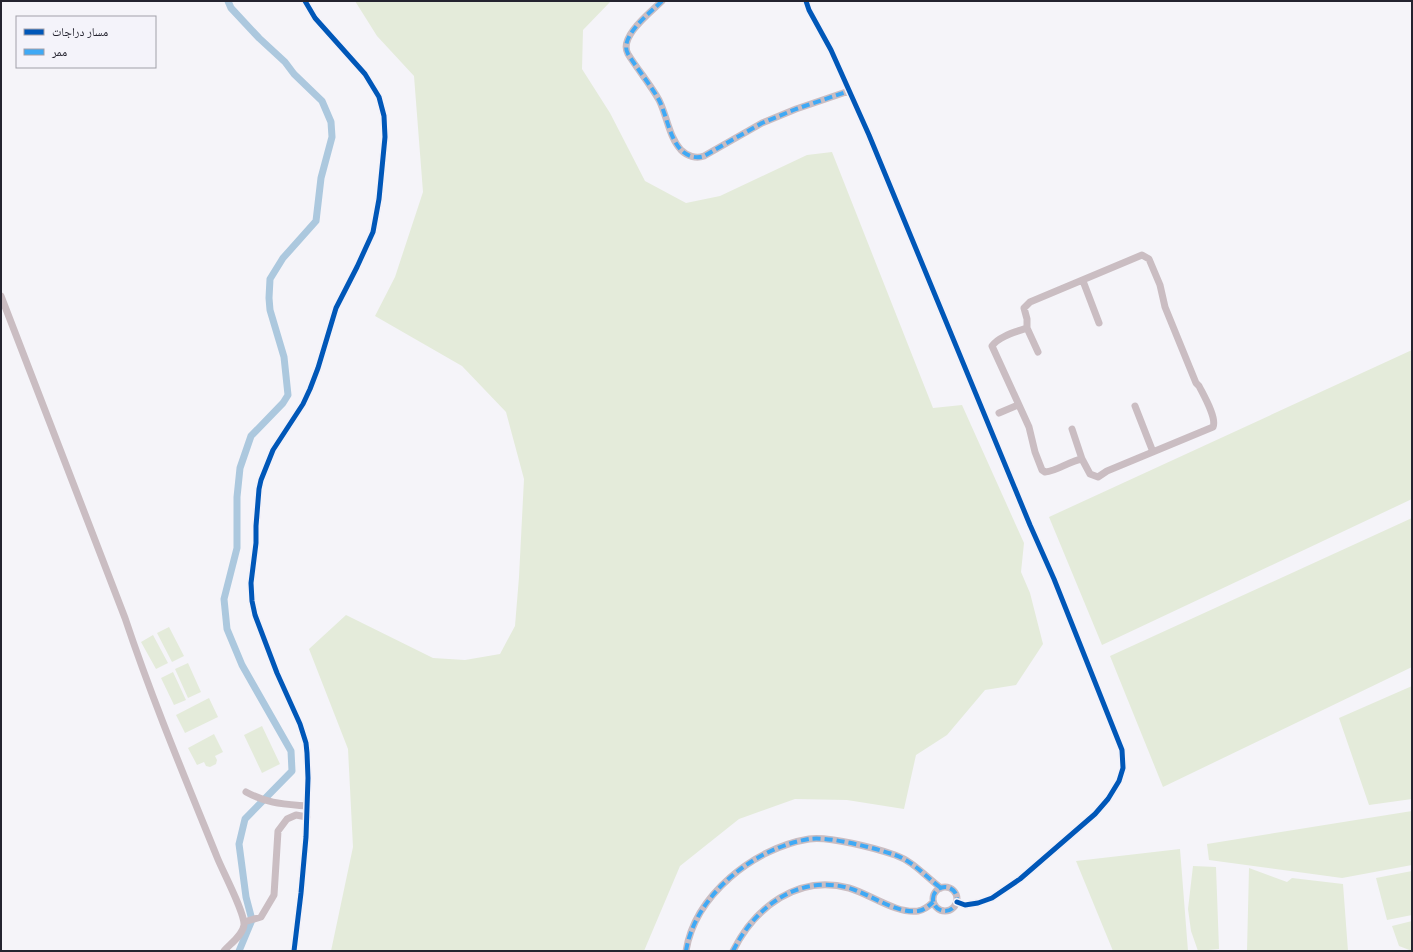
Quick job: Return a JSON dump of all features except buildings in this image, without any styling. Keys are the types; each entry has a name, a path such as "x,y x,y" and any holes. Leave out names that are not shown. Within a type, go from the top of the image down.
{"street":[{"path":"294,951 301,893 307,817 308,778 306,743 300,724 287,697 264,640 252,601 251,583 256,543 259,489 273,450 303,404 310,389 336,308 373,232 379,199 385,137 384,116 379,97 365,74 315,18 305,1"},
{"path":"662,1 632,32 626,40 626,48 628,54 660,102 673,138 678,146 690,156 697,158 704,156 768,120 849,91"},
{"path":"806,1 809,10 831,50 869,135 1030,525 1054,579 1122,750 1123,768 1120,780 1108,799 1095,814 1020,879 992,898 978,903 965,905 957,902"},
{"path":"1038,352 1027,328 1027,319 1024,308 1030,302 1142,256 1149,260 1160,284 1164,306 1185,358 1215,421 1213,427 1098,477 1090,474 1082,459 1072,429"},
{"path":"1083,281 1099,323"},
{"path":"1,296 125,618 141,666 217,857 240,909 244,922 243,928 239,935 224,951"},
{"path":"1027,328 1008,335 994,343 992,346 1029,427 1035,452 1042,470 1048,472 1082,459"},
{"path":"999,413 1018,405"},
{"path":"1135,406 1153,452"},
{"path":"246,792 272,803 307,806"},
{"path":"244,922 261,917 274,895 278,831 287,819 296,815 307,817"},
{"path":"686,951 688,940 700,913 706,903 725,883 743,867 755,859 792,843 810,839 828,839 888,853 905,859 941,888"},
{"path":"733,951 744,931 773,901 785,894 810,886 835,885 850,888 895,908 911,911 918,911 933,902"},
{"path":"945,887 952,889 957,895 957,902 953,909 945,912 938,909 933,902 934,895 941,888 945,887"}],"green space":[{"path":"355,1 611,1 583,30 582,69 610,113 645,181 686,203 720,196 807,155 832,152 933,408 962,405 1024,543 1021,572 1030,593 1043,644 1016,685 985,690 947,735 916,755 904,809 847,800 795,799 739,819 680,866 644,951 331,951 353,847 348,749 309,649 346,615 433,658 465,660 500,654 515,626 524,479 506,412 462,366 375,316 395,277 423,192 414,76 377,36"},
{"path":"1412,350 1412,499 1102,645 1049,517"},
{"path":"1412,518 1412,667 1163,787 1110,656"},
{"path":"169,627 184,656 172,662 157,633"},
{"path":"153,635 168,663 156,669 141,642"},
{"path":"188,663 201,692 188,698 175,669"},
{"path":"173,672 186,700 174,705 161,678"},
{"path":"1412,686 1412,799 1369,805 1339,718"},
{"path":"209,698 218,717 185,733 176,715"},
{"path":"262,726 280,764 262,773 244,735"},
{"path":"214,734 223,752 215,756 217,760 216,764 210,767 206,766 204,762 197,765 188,748"},
{"path":"1412,811 1412,865 1342,878 1209,860 1207,844"},
{"path":"1180,849 1188,951 1113,951 1076,861"},
{"path":"1193,866 1216,867 1219,949 1198,951 1191,931 1188,909"},
{"path":"1249,868 1287,882 1292,878 1343,884 1348,951 1247,951"},
{"path":"1412,871 1412,915 1387,920 1376,878"},
{"path":"1412,921 1412,951 1399,946 1392,926"}],"waterway":[{"path":"228,1 231,8 259,38 285,62 294,74 322,101 331,122 332,137 321,178 316,221 283,258 270,279 270,310 284,357 288,395 283,403 251,436 240,468 237,497 237,548 224,599 227,629 242,665 291,751 292,771 245,819 239,844 246,897 252,920 239,951"}],"marked path":[{"path":"662,1 637,25 631,33 626,47 628,54 659,100 677,145 686,154 695,157 704,156 762,123 796,109 849,91"},
{"path":"686,951 692,930 701,911 714,893 730,877 748,864 768,852 788,844 809,839 828,839 876,849 908,861 941,888"},
{"path":"733,951 742,935 766,908 780,898 796,890 812,886 830,885 849,888 901,910 918,911 922,910 933,902"},
{"path":"945,887 954,890 957,899 954,908 945,911 936,908 933,899 936,890 945,887"}],"cycle path":[{"path":"294,951 306,837 308,778 307,753 306,743 300,724 277,673 255,615 252,601 251,583 256,543 259,489 273,450 303,404 310,389 336,308 373,232 379,199 385,137 384,116 379,97 365,74 315,18 305,1"},
{"path":"806,1 809,10 831,50 869,135 1030,525 1054,579 1122,750 1123,768 1119,781 1108,799 1095,814 1020,879 992,898 978,903 965,905 957,902"}]}
